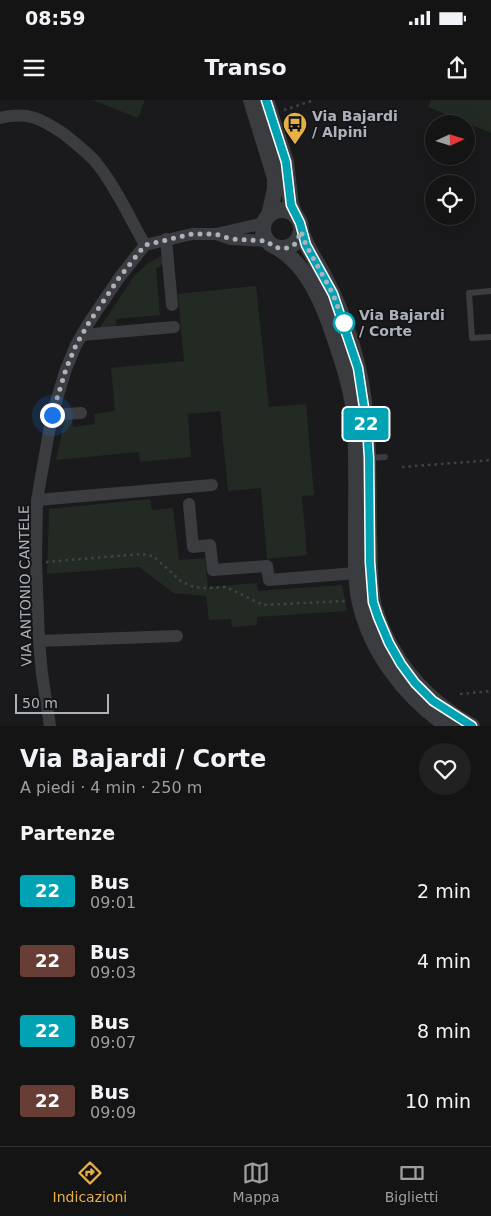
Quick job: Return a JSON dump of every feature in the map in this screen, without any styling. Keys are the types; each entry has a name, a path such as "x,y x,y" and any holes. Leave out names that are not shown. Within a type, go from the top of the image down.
{"street":[{"path":"251,100 275,178 263,233 272,245 288,254 307,276 320,298 345,371 354,419 356,573 359,600 378,648 390,670 426,710 448,726"},
{"path":"268,107 286,162 291,205 306,245 333,294 363,368 364,396 377,458 370,562 373,602 389,643 415,683 433,701 472,726"},
{"path":"0,118 29,116 45,121 76,143 94,160 111,185 145,245 192,234 216,234 266,219 278,210 292,213 299,224 297,241 294,245 284,249 272,245 231,239 216,234"},
{"path":"166,239 172,305"},
{"name":"VIA ANTONIO CANTELE","path":"50,726 39,641 36,562 37,500 52,415 66,369 82,335 119,278 145,245"},
{"path":"82,335 174,327"},
{"path":"52,415 81,412"},
{"path":"37,500 212,485"},
{"path":"189,504 193,547 210,545 212,570 267,566 269,580 356,573"},
{"path":"39,641 177,636"}],"lane":[{"path":"491,291 469,293 472,338 491,337"}],"path":[{"path":"268,107 315,100"},
{"path":"402,467 491,460"},
{"path":"42,562 141,554 153,556 182,582 194,587 226,587 263,605 352,600"},
{"path":"460,694 491,691"}],"shaded area":[{"path":"92,100 145,100 138,118"},
{"path":"431,100 491,100 491,133 475,126 475,115 447,115 428,107"},
{"path":"163,255 164,265 156,268 160,315 116,319 116,328 99,329 134,276 148,263"},
{"path":"256,286 269,407 306,404 314,495 302,496 307,555 267,559 261,488 228,491 220,411 188,414 191,457 140,462 139,452 56,460 65,418 72,417 73,427 95,424 94,414 115,411 111,368 184,361 178,294"},
{"path":"150,499 152,510 173,508 179,560 205,558 208,587 257,583 258,591 342,585 347,611 257,617 257,625 232,627 231,619 209,620 206,596 174,593 139,567 47,574 49,509"}],"bus line":[{"name":"22","path":"266,100 286,162 291,205 299,220 306,245 326,278 333,294 358,368 364,396 369,458 370,562 373,602 389,643 415,683 433,701 472,726"}],"place":[{"name":"Via Bajardi / Alpini","path":"295,145"},
{"name":"Via Bajardi / Corte","path":"344,323"}],"route":[{"path":"52,415 66,369 76,345 119,278 145,245 192,234 216,234 231,239 267,241 274,247 284,249 294,245 301,231 312,257 326,278 345,327 344,323"}]}
